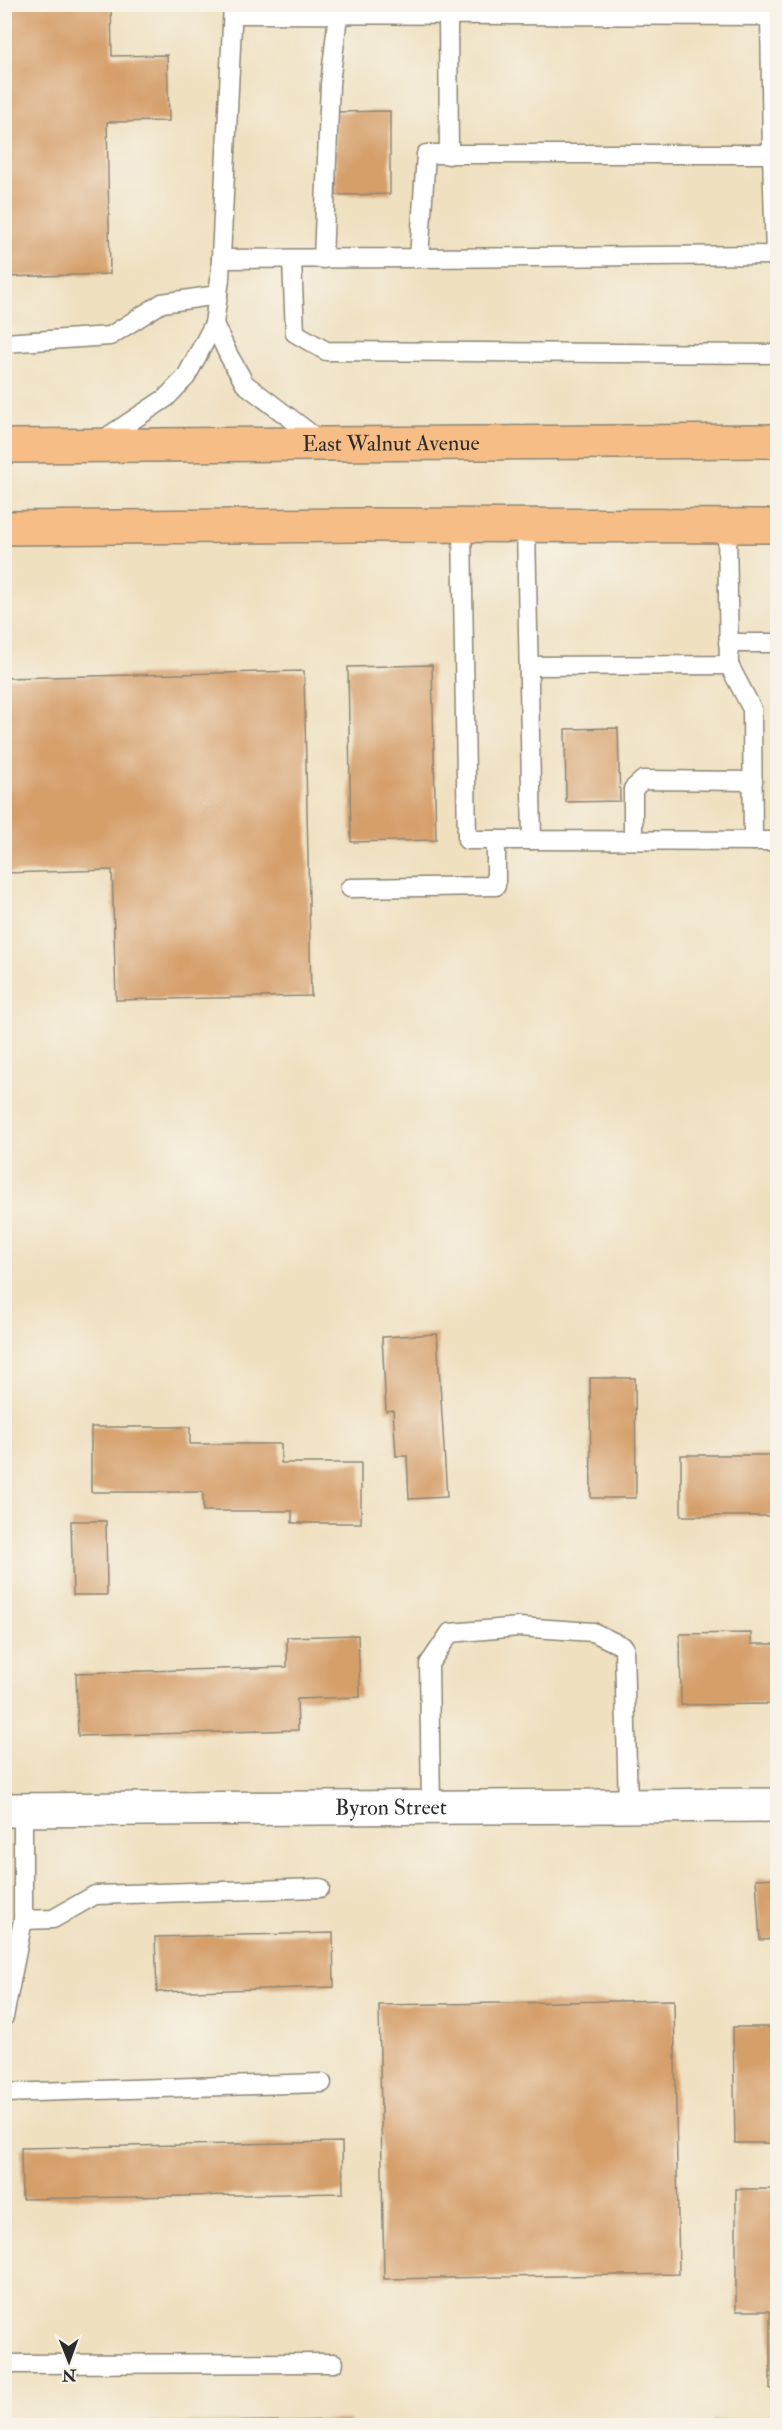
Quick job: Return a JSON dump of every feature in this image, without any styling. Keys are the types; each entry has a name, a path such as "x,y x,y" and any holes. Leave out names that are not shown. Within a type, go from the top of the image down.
{"main road":[{"name":"East Walnut Avenue","path":"4,446 777,441"},
{"path":"4,528 777,526"}],"street":[{"name":"Byron Street","path":"14,1810 777,1805"}],"lane":[{"path":"94,445 166,398 186,377 214,324 221,259 233,9 338,15 770,16 776,255 221,259"},
{"path":"323,259 330,84 338,15"},
{"path":"448,15 449,155"},
{"path":"419,258 426,154 772,154"},
{"path":"292,260 295,333 326,351 777,354"},
{"path":"4,343 110,336 162,303 218,295"},
{"path":"214,324 245,384 325,444"},
{"path":"462,526 467,840 777,841"},
{"path":"526,526 532,840"},
{"path":"727,526 729,665 752,709 753,841"},
{"path":"728,643 777,643"},
{"path":"529,666 729,665"},
{"path":"633,840 633,789 643,780 753,781"},
{"path":"351,888 496,886 496,840"},
{"path":"431,1807 429,1664 450,1633 519,1627 593,1632 624,1647 628,1807"},
{"path":"4,2017 23,1920 14,1810"},
{"path":"23,1920 54,1919 95,1895 320,1888"},
{"path":"4,2092 322,2083"},
{"path":"4,2364 334,2363"}],"building":[{"path":"4,4 111,4 112,56 167,55 169,121 107,122 110,274 4,277"},
{"path":"390,111 390,194 336,195 335,112"},
{"path":"432,665 436,840 351,842 348,667"},
{"path":"304,671 311,996 116,1000 112,870 4,873 4,678"},
{"path":"618,728 620,801 566,802 565,729"},
{"path":"437,1334 447,1497 409,1499 407,1456 396,1456 393,1410 386,1411 382,1337"},
{"path":"590,1378 635,1378 636,1498 591,1498"},
{"path":"91,1427 190,1427 190,1444 281,1444 281,1463 361,1463 361,1523 292,1523 292,1511 203,1511 203,1492 91,1492"},
{"path":"681,1455 778,1455 778,1516 681,1516"},
{"path":"71,1521 106,1521 107,1595 73,1595"},
{"path":"751,1633 751,1644 778,1644 778,1704 681,1705 680,1634"},
{"path":"358,1635 360,1697 297,1699 298,1730 78,1736 76,1673 287,1667 287,1637"},
{"path":"778,1878 778,1939 760,1940 756,1879"},
{"path":"333,1933 334,1987 157,1992 155,1937"},
{"path":"674,2000 679,2274 384,2279 379,2005"},
{"path":"733,2027 778,2027 778,2143 735,2143"},
{"path":"342,2142 343,2193 22,2199 21,2148"},
{"path":"736,2189 778,2189 778,2389 770,2389 770,2311 736,2311"},
{"path":"778,2419 778,2426 712,2426 712,2420"},
{"path":"350,2420 350,2426 149,2426 149,2423"}]}
